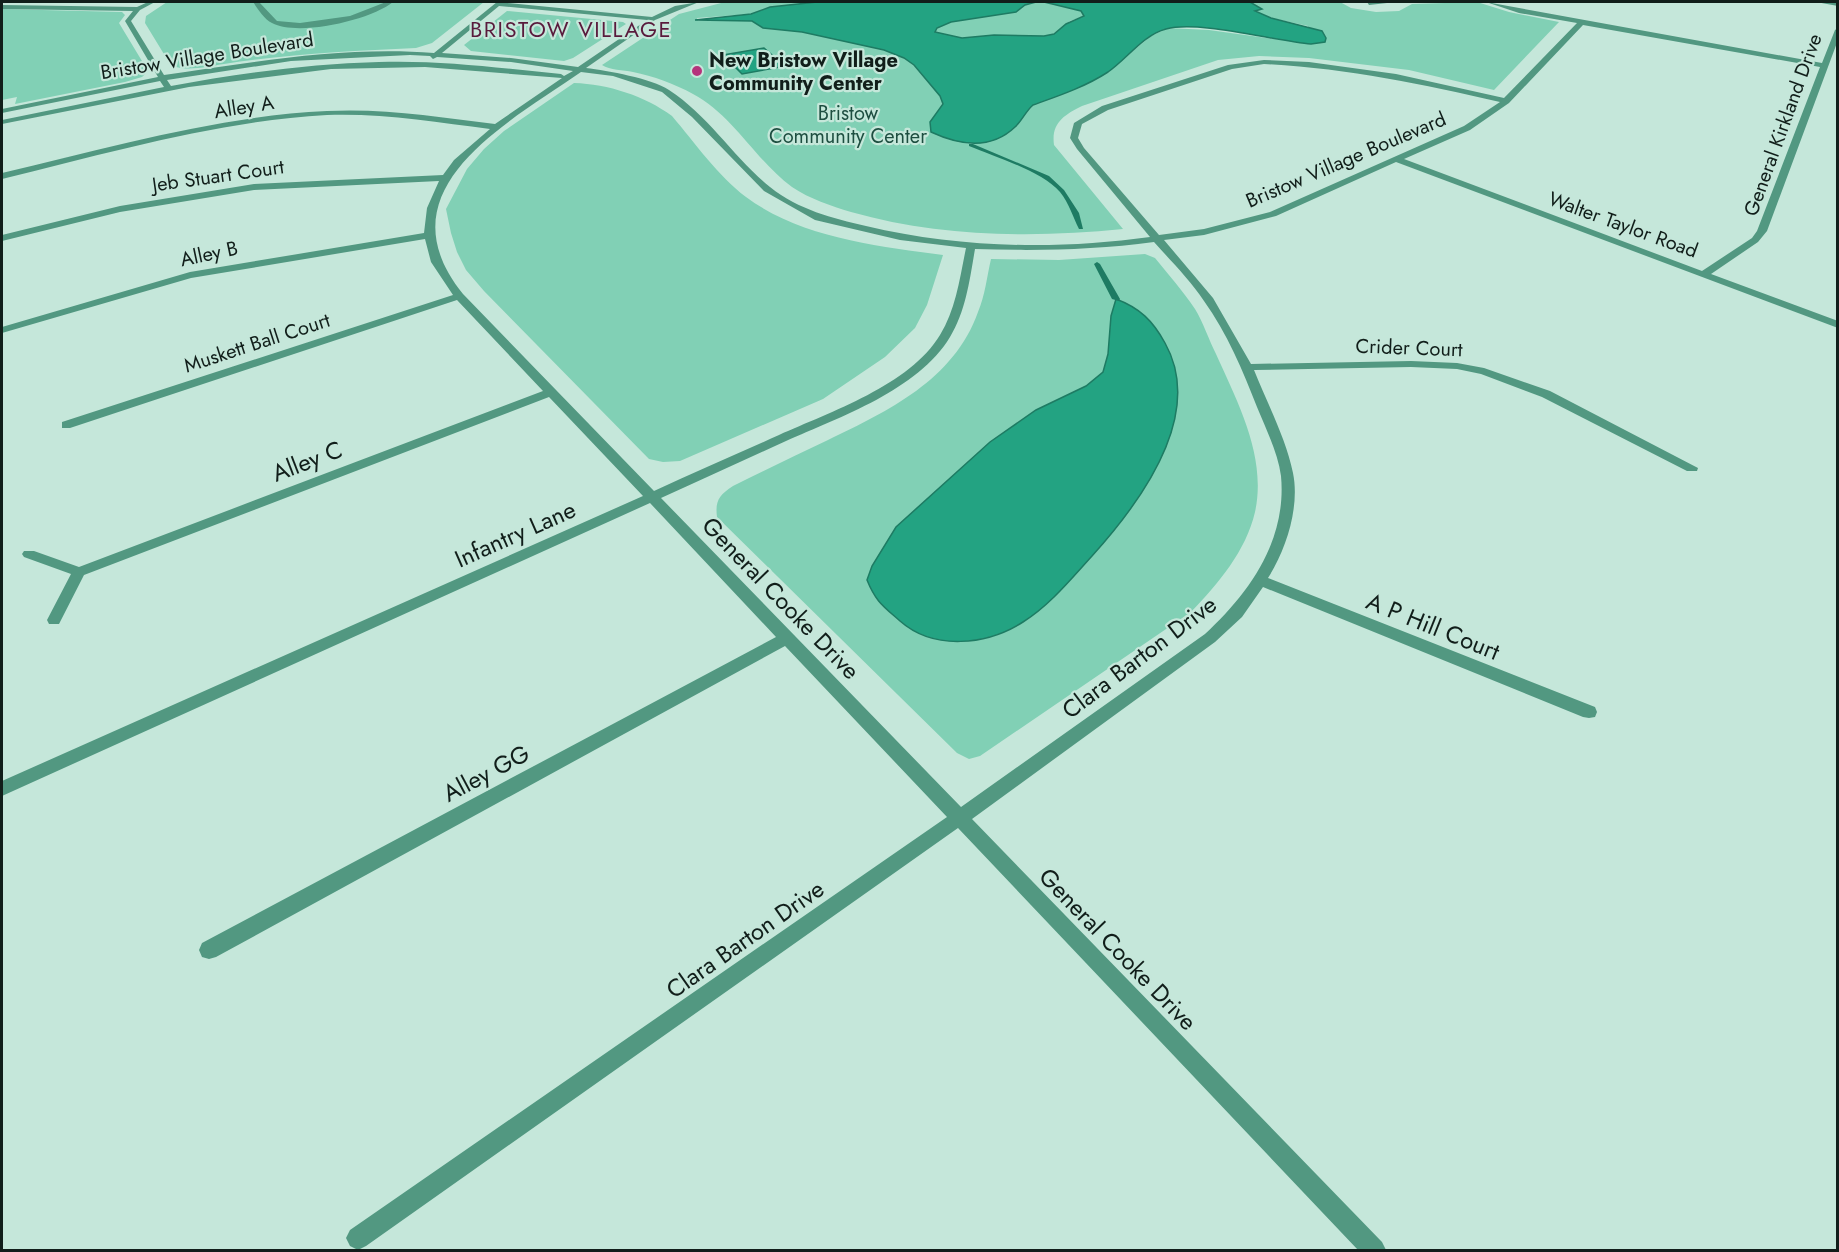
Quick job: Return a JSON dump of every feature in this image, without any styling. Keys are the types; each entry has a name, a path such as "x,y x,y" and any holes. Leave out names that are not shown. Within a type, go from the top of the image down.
{"street":[{"path":"50,8 64,2"},
{"path":"152,2 138,9 130,17 129,25 169,88"},
{"path":"256,2 274,21 290,24 358,17 390,2"},
{"name":"General Cooke Drive","path":"696,2 677,7 653,19 497,127 463,155 443,178 433,205 430,235 437,265 459,296 1374,1251"},
{"path":"1369,3 1393,2"},
{"path":"1489,2 1519,10 1824,66"},
{"path":"1820,2 1838,4"},
{"path":"424,64 499,3 653,19"},
{"path":"2,7 138,9"},
{"name":"Bristow Village Boulevard","path":"2,111 162,78 291,59 380,53 437,54 581,69 647,83 665,90 695,115 767,189 806,212 845,226 971,246 1064,248 1160,240 1237,225 1273,214 1467,128 1506,101 1582,22"},
{"name":"General Kirkland Drive","path":"1704,274 1760,236 1838,30"},
{"name":"Clara Barton Drive","path":"358,1238 959,818 1210,638 1237,613 1261,581 1280,542 1285,526 1288,494 1287,474 1269,419 1247,367 1209,300 1080,148 1074,132 1083,119 1105,108 1231,67 1264,62 1310,64 1396,76 1506,101"},
{"name":"Bristow Village Boulevard","path":"2,122 232,76 302,69 424,64 569,77 620,85 657,97 695,115"},
{"name":"Alley A","path":"2,176 209,129 294,116 330,113 379,114 497,127"},
{"name":"Walter Taylor Road","path":"1395,159 1838,325"},
{"name":"Jeb Stuart Court","path":"2,238 120,209 226,191 298,184 443,178"},
{"name":"Alley B","path":"2,330 202,273 430,235"},
{"name":"Infantry Lane","path":"2,789 856,405 912,370 935,348 952,324 971,246"},
{"name":"Muskett Ball Court","path":"66,425 459,296"},
{"name":"Crider Court","path":"1247,367 1411,364 1457,366 1484,371 1540,391 1692,468"},
{"name":"Alley C","path":"79,572 551,392"},
{"path":"29,554 79,572 54,620"},
{"name":"A P Hill Court","path":"1261,581 1589,712"},
{"name":"Alley GG","path":"209,950 787,638"}],"green space":[{"path":"167,2 484,2 432,43 416,48 296,55 182,68 170,64 145,23 146,16"},
{"name":"Bristow Community Center","path":"725,2 817,2 770,7 751,14 697,18 698,21 752,21 763,28 802,32 884,50 904,58 914,65 940,96 943,104 938,112 971,145 1008,133 1014,129 1033,105 1127,56 1151,36 1168,28 1209,30 1311,44 1308,26 1271,18 1254,10 1261,8 1250,2 1340,2 1351,8 1376,12 1399,11 1412,4 1477,2 1509,12 1559,22 1494,90 1409,70 1309,58 1259,56 1218,60 1082,106 1057,125 1054,145 1123,229 1021,234 952,231 918,226 851,212 821,202 792,187 720,114 693,94 656,78 602,65 679,14"},
{"path":"1036,2 1081,11 1084,16 1070,21 1054,34 1044,36 994,35 962,38 935,32 937,28 951,22 1016,12 1025,5"},
{"path":"2,9 122,12 125,15 119,23 148,71 142,77 125,82 15,104 17,97 2,100"},
{"path":"507,11 626,24 573,58 564,61 471,51 464,45"},
{"path":"574,83 626,92 672,116 716,169 736,189 768,211 791,222 815,231 867,244 943,255 927,305 915,328 885,357 823,399 680,461 663,462 649,459 466,270 457,252 446,209 467,169 484,149 504,131"},
{"path":"1145,254 1155,258 1195,309 1241,411 1254,451 1257,471 1258,491 1251,526 1230,566 1191,612 980,756 969,759 957,753 717,517 717,503 724,492 733,486 896,405 936,375 953,357 967,336 978,312 991,259 1059,260"}],"shaded area":[{"path":"817,2 1036,2 1025,5 1016,12 951,22 937,28 935,32 962,38 994,35 1044,36 1054,34 1066,24 1084,16 1081,11 1044,2 1250,2 1262,9 1255,11 1271,18 1322,31 1326,38 1325,42 1311,44 1217,29 1180,27 1166,29 1150,36 1108,72 1071,91 1033,105 1017,125 1005,135 985,143 974,143 952,140 931,132 930,122 943,104 940,96 914,65 904,58 884,50 802,32 763,28 752,21 695,20 751,14 770,7"},
{"path":"764,48 785,66 742,74 723,55"},
{"path":"1116,299 1139,311 1156,328 1165,343 1176,371 1178,400 1172,429 1162,457 1147,485 1110,535 1076,574 1051,600 1023,622 1009,630 977,640 944,641 914,631 877,599 867,580 872,566 896,527 990,442 1036,410 1086,386 1103,372 1108,354 1111,316"}],"waterway":[{"path":"971,145 1047,177 1062,191 1076,213 1081,228"},
{"path":"1097,264 1116,299"}],"place":[{"name":"New Bristow Village Community Center","path":"697,71"}],"district":[{"name":"BRISTOW VILLAGE","path":"571,29"}]}
